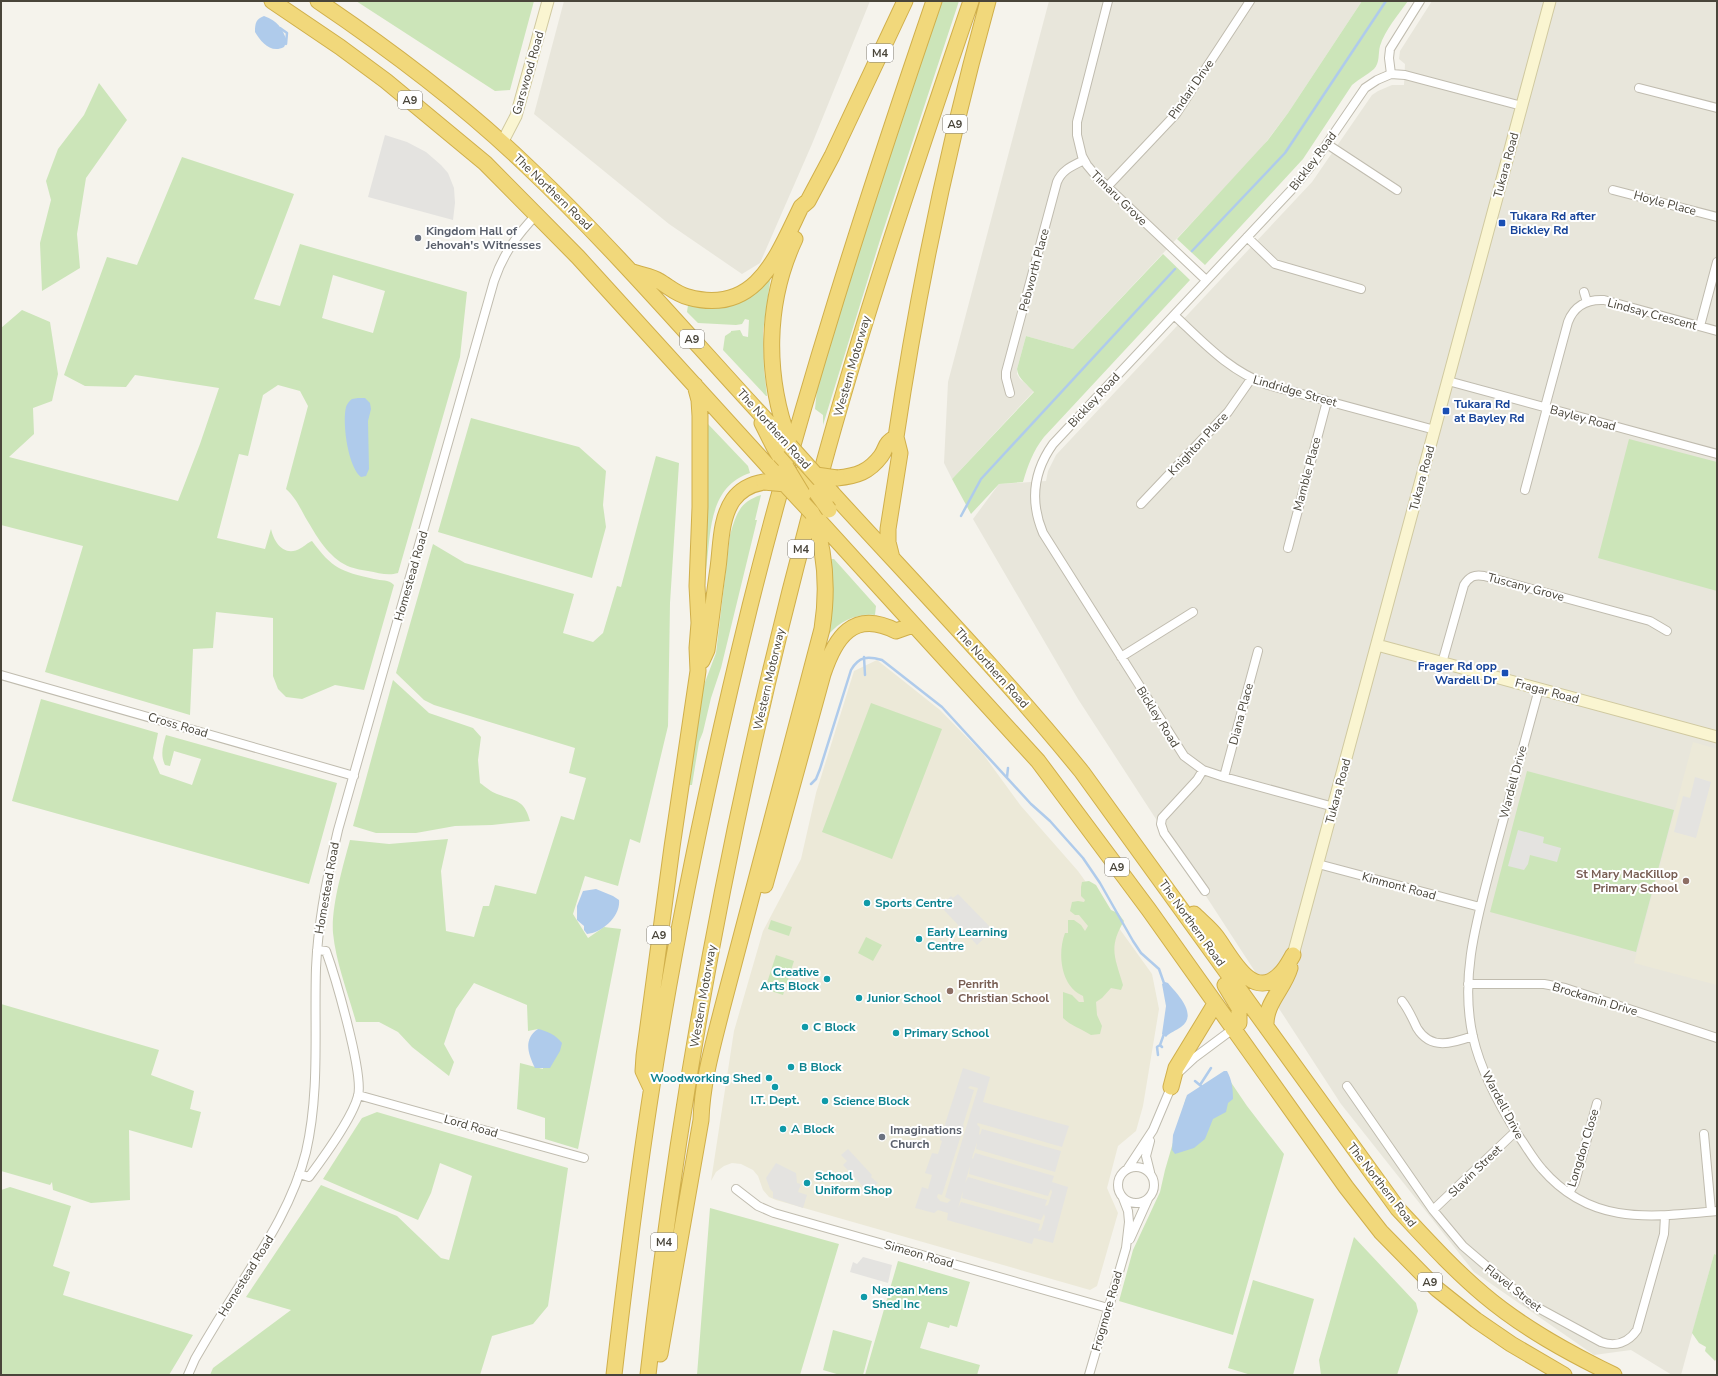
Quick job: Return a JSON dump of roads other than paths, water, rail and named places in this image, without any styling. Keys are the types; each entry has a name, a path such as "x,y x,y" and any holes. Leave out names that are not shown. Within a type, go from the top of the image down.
{"highway":[{"name":"The Northern Road","path":"272,1 340,47 432,117 485,163 578,257 740,435 774,444 790,446 831,502 860,524 892,558 1056,740 1082,772 1286,1053 1350,1145 1398,1209 1448,1261 1485,1296 1510,1315 1560,1347 1614,1375"},
{"name":"The Northern Road","path":"318,1 386,48 455,102 502,143 581,218 632,272 754,408 774,444 792,486 812,513 1038,761 1144,904 1346,1187 1381,1232 1437,1289 1476,1320 1511,1344 1564,1375"},
{"name":"M4","path":"632,272 658,280 686,297 702,300 734,296 749,289 762,278 778,254 801,207 808,201 832,156 905,1"},
{"path":"614,1375 651,1088 704,805 772,519 853,245 934,1"},
{"name":"Western Motorway","path":"648,1375 666,1229 686,1094 719,903 747,771 782,624 830,442 884,261 970,1"},
{"name":"A9","path":"892,558 888,542 888,529 900,453 896,437 915,319 929,241 956,121 988,1"},
{"name":"M4","path":"774,444 777,401 772,369 771,338 775,306 787,259 808,211 808,201"},
{"name":"A9","path":"651,1088 643,1071 644,1056 698,671 697,648 699,623 697,586 700,507 700,416 699,400 695,385"},
{"path":"786,467 810,474 837,478 853,477 867,471 873,466 881,455 886,443 896,437"},
{"path":"774,444 786,467 792,486"},
{"path":"810,474 816,492"},
{"path":"698,671 707,650 722,533 727,511 736,496 749,486 764,482 792,486 816,492 831,502 839,542"},
{"path":"701,1120 702,1106 722,1009 822,629 826,582 820,542 812,513"},
{"name":"M4","path":"657,1375 701,1120 707,1106 830,652 841,636 860,625 879,624 896,631 913,625"},
{"path":"1169,892 1215,934 1246,977 1253,982 1265,982 1274,979 1280,975 1294,955"},
{"path":"1169,892 1192,938 1237,1003 1240,1019 1239,1023 1233,1029"},
{"path":"1266,1026 1268,1009 1287,976 1294,955"},
{"path":"1171,1087 1176,1068 1215,1004"},
{"path":"1233,1029 1246,1026 1252,1026 1260,1029 1286,1053"}],"street":[{"name":"Garswood Road","path":"502,143 516,116 548,1"},
{"name":"Timaru Grove","path":"1108,1 1078,113 1077,135 1084,160 1097,178 1206,280"},
{"name":"Pindari Drive","path":"1107,187 1176,114 1250,1"},
{"path":"1391,74 1389,58 1390,48 1420,1"},
{"name":"Tukara Road","path":"1294,955 1550,1"},
{"name":"Bickley Road","path":"1334,807 1224,777 1203,770 1191,763 1179,750 1043,534 1036,512 1035,485 1042,460 1053,444 1296,185 1327,144 1361,93 1371,83 1391,74 1411,76 1522,106"},
{"path":"1639,88 1717,108"},
{"path":"1327,144 1397,190"},
{"name":"Pebworth Place","path":"1010,393 1006,372 1057,182 1062,173 1068,168 1084,160"},
{"name":"Hoyle Place","path":"1613,190 1717,217"},
{"name":"Homestead Road","path":"188,1375 195,1359 215,1325 278,1223 290,1199 299,1174 310,1130 316,1085 317,950 325,888 338,830 494,281 500,264 511,244 537,214"},
{"path":"1247,237 1275,264 1361,289"},
{"path":"1700,326 1717,262"},
{"path":"1525,490 1568,322 1573,312 1587,302 1584,292"},
{"name":"Lindsay Crescent","path":"1587,302 1604,300 1717,331"},
{"name":"Lindridge Street","path":"1174,315 1226,363 1251,379 1435,430"},
{"name":"Knighton Place","path":"1141,504 1223,419 1234,406 1251,379"},
{"name":"Bayley Road","path":"1448,381 1717,454"},
{"name":"Mamble Place","path":"1288,548 1327,401"},
{"name":"Tuscany Grove","path":"1442,662 1464,585 1470,577 1476,575 1650,621 1667,631"},
{"path":"1121,657 1193,612"},
{"name":"Fragar Road","path":"1377,645 1717,737"},
{"name":"Diana Place","path":"1224,777 1258,650"},
{"name":"Cross Road","path":"1,675 354,776"},
{"name":"Wardell Drive","path":"1539,689 1480,907 1470,955 1468,984 1473,1036 1488,1080 1516,1131 1542,1169 1569,1193 1588,1204 1615,1213 1635,1216 1665,1216 1714,1211"},
{"path":"1203,770 1196,780 1164,815 1161,824 1164,833 1205,891"},
{"name":"Kinmont Road","path":"1318,864 1480,907"},
{"name":"Homestead Road","path":"299,1174 309,1177 343,1126 358,1094 355,1060 340,996 326,951 317,950"},
{"name":"Brockamin Drive","path":"1468,984 1544,984 1565,988 1717,1038"},
{"path":"1402,1001 1410,1011 1420,1032 1431,1041 1440,1044 1447,1044 1473,1036"},
{"path":"1153,1130 1128,1168 1121,1174 1118,1182 1118,1190 1123,1198 1135,1203 1148,1199 1154,1187 1146,1156 1153,1130 1176,1077 1189,1063 1233,1029"},
{"name":"Flavel Street","path":"1347,1086 1433,1210 1463,1246 1524,1300 1601,1342 1611,1344 1627,1340 1634,1334 1639,1325 1664,1234 1665,1216"},
{"name":"Lord Road","path":"358,1094 584,1158"},
{"name":"Longdon Close","path":"1569,1193 1575,1182 1597,1103"},
{"name":"Slavin Street","path":"1433,1210 1516,1131"},
{"path":"1704,1134 1714,1211"},
{"path":"1128,1168 1140,1167 1151,1174"},
{"name":"Simeon Road","path":"736,1189 758,1206 774,1213 1108,1308"},
{"name":"Frogmore Road","path":"1123,1198 1128,1212 1129,1222 1126,1248"},
{"name":"Frogmore Road","path":"1089,1375 1126,1248 1148,1199"}],"water":[{"path":"264,16 273,20 283,32 287,41 284,47 279,49 271,48 263,43 257,36 255,32 256,24 259,18"},
{"path":"365,398 370,403 371,409 368,421 369,469 366,476 361,477 356,472 349,455 345,423 347,405 352,399"},
{"path":"596,889 619,900 619,906 614,918 609,923 599,931 587,934 584,930 584,926 577,920 577,906 583,891"},
{"path":"1165,982 1168,983 1180,998 1187,1010 1188,1016 1186,1022 1181,1027 1166,1037 1162,1034 1166,1006 1162,984"},
{"path":"538,1029 551,1034 562,1043 560,1051 550,1068 535,1068 530,1057 528,1047 530,1037"},
{"path":"1224,1071 1227,1071 1230,1078 1233,1095 1233,1099 1228,1103 1226,1112 1213,1119 1205,1139 1194,1148 1175,1154 1172,1150 1173,1135 1187,1095"}],"waterway":[{"path":"1192,251 1285,153 1386,1"},
{"path":"280,28 287,33 286,44"},
{"path":"961,516 981,479 1175,269"},
{"path":"864,657 865,675"},
{"path":"811,784 816,779 820,769 851,670 857,662 864,658 882,660 942,707 1083,858 1100,883 1141,953 1159,969 1165,986"},
{"path":"1007,777 1008,768"},
{"path":"1162,1047 1160,1045 1164,1034"},
{"path":"1158,1055 1157,1047 1160,1045"},
{"path":"1200,1085 1211,1068"},
{"path":"1195,1081 1201,1086"}],"place":[{"name":"Tukara Rd after Bickley Rd","path":"1502,223"},
{"name":"Kingdom Hall of Jehovah's Witnesses","path":"418,238"},
{"name":"Tukara Rd at Bayley Rd","path":"1446,411"},
{"name":"Frager Rd opp Wardell Dr","path":"1505,673"},
{"name":"St Mary MacKillop Primary School","path":"1686,881"},
{"name":"Sports Centre","path":"867,903"},
{"name":"Early Learning Centre","path":"919,939"},
{"name":"Creative Arts Block","path":"827,979"},
{"name":"Penrith Christian School","path":"950,991"},
{"name":"Junior School","path":"859,998"},
{"name":"C Block","path":"805,1027"},
{"name":"Primary School","path":"896,1033"},
{"name":"B Block","path":"791,1067"},
{"name":"Woodworking Shed","path":"769,1078"},
{"name":"I.T. Dept.","path":"775,1087"},
{"name":"Science Block","path":"825,1101"},
{"name":"A Block","path":"783,1129"},
{"name":"Imaginations Church","path":"882,1137"},
{"name":"School Uniform Shop","path":"807,1183"},
{"name":"Nepean Mens Shed Inc","path":"864,1297"}]}
